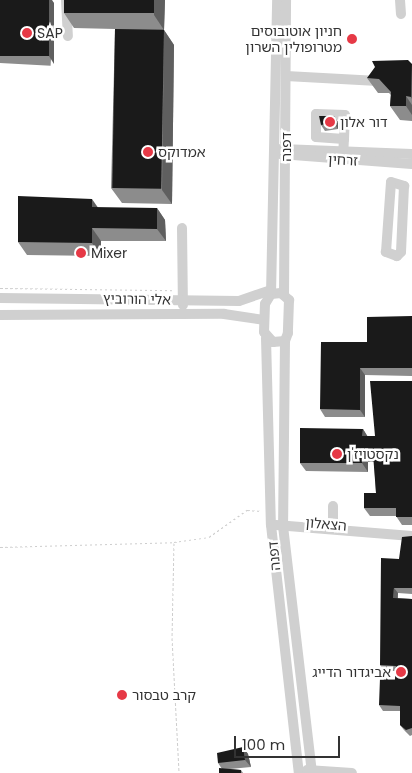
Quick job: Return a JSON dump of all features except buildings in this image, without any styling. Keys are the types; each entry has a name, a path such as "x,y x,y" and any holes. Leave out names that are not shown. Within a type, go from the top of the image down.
{"street":[{"path":"66,0 68,36"},
{"name":"דפנה","path":"277,0 271,292 264,304 264,320 271,522 300,773"},
{"name":"דפנה","path":"286,0 284,294 289,300 285,341 283,523 312,771"},
{"path":"400,0 401,14"},
{"path":"286,76 378,81"},
{"path":"343,156 344,139"},
{"name":"זרחין","path":"274,151 412,164"},
{"name":"זרחין","path":"343,156 412,154"},
{"path":"396,163 396,182"},
{"path":"396,182 404,186 402,252 397,256 386,252 387,186 396,182"},
{"path":"182,228 183,313"},
{"name":"אלי הורוביץ","path":"0,298 183,295 240,301 271,292 284,294"},
{"name":"אלי הורוביץ","path":"0,315 183,313 241,315 264,320"},
{"path":"266,338 285,341"},
{"path":"333,525 334,506"},
{"name":"הצאלון","path":"271,522 412,536"},
{"name":"הצאלון","path":"283,523 374,528 378,534"},
{"path":"308,741 319,760 337,770"},
{"path":"300,773 337,770 352,773"}],"path":[{"path":"0,288 183,295"},
{"path":"0,547 174,542 209,537 247,510 262,510 264,520 271,522"},
{"path":"174,542 172,638 179,773"}],"place":[{"name":"SAP","path":"27,33"},
{"name":"חניון אוטובוסים מטרופולין השרון","path":"352,39"},
{"name":"דור אלון","path":"330,122"},
{"name":"אמדוקס","path":"148,152"},
{"name":"Mixer","path":"81,253"},
{"name":"נקסטויז'ן","path":"337,454"},
{"name":"אביגדור הדייג","path":"401,672"},
{"name":"קרב טבסור","path":"122,695"}]}
